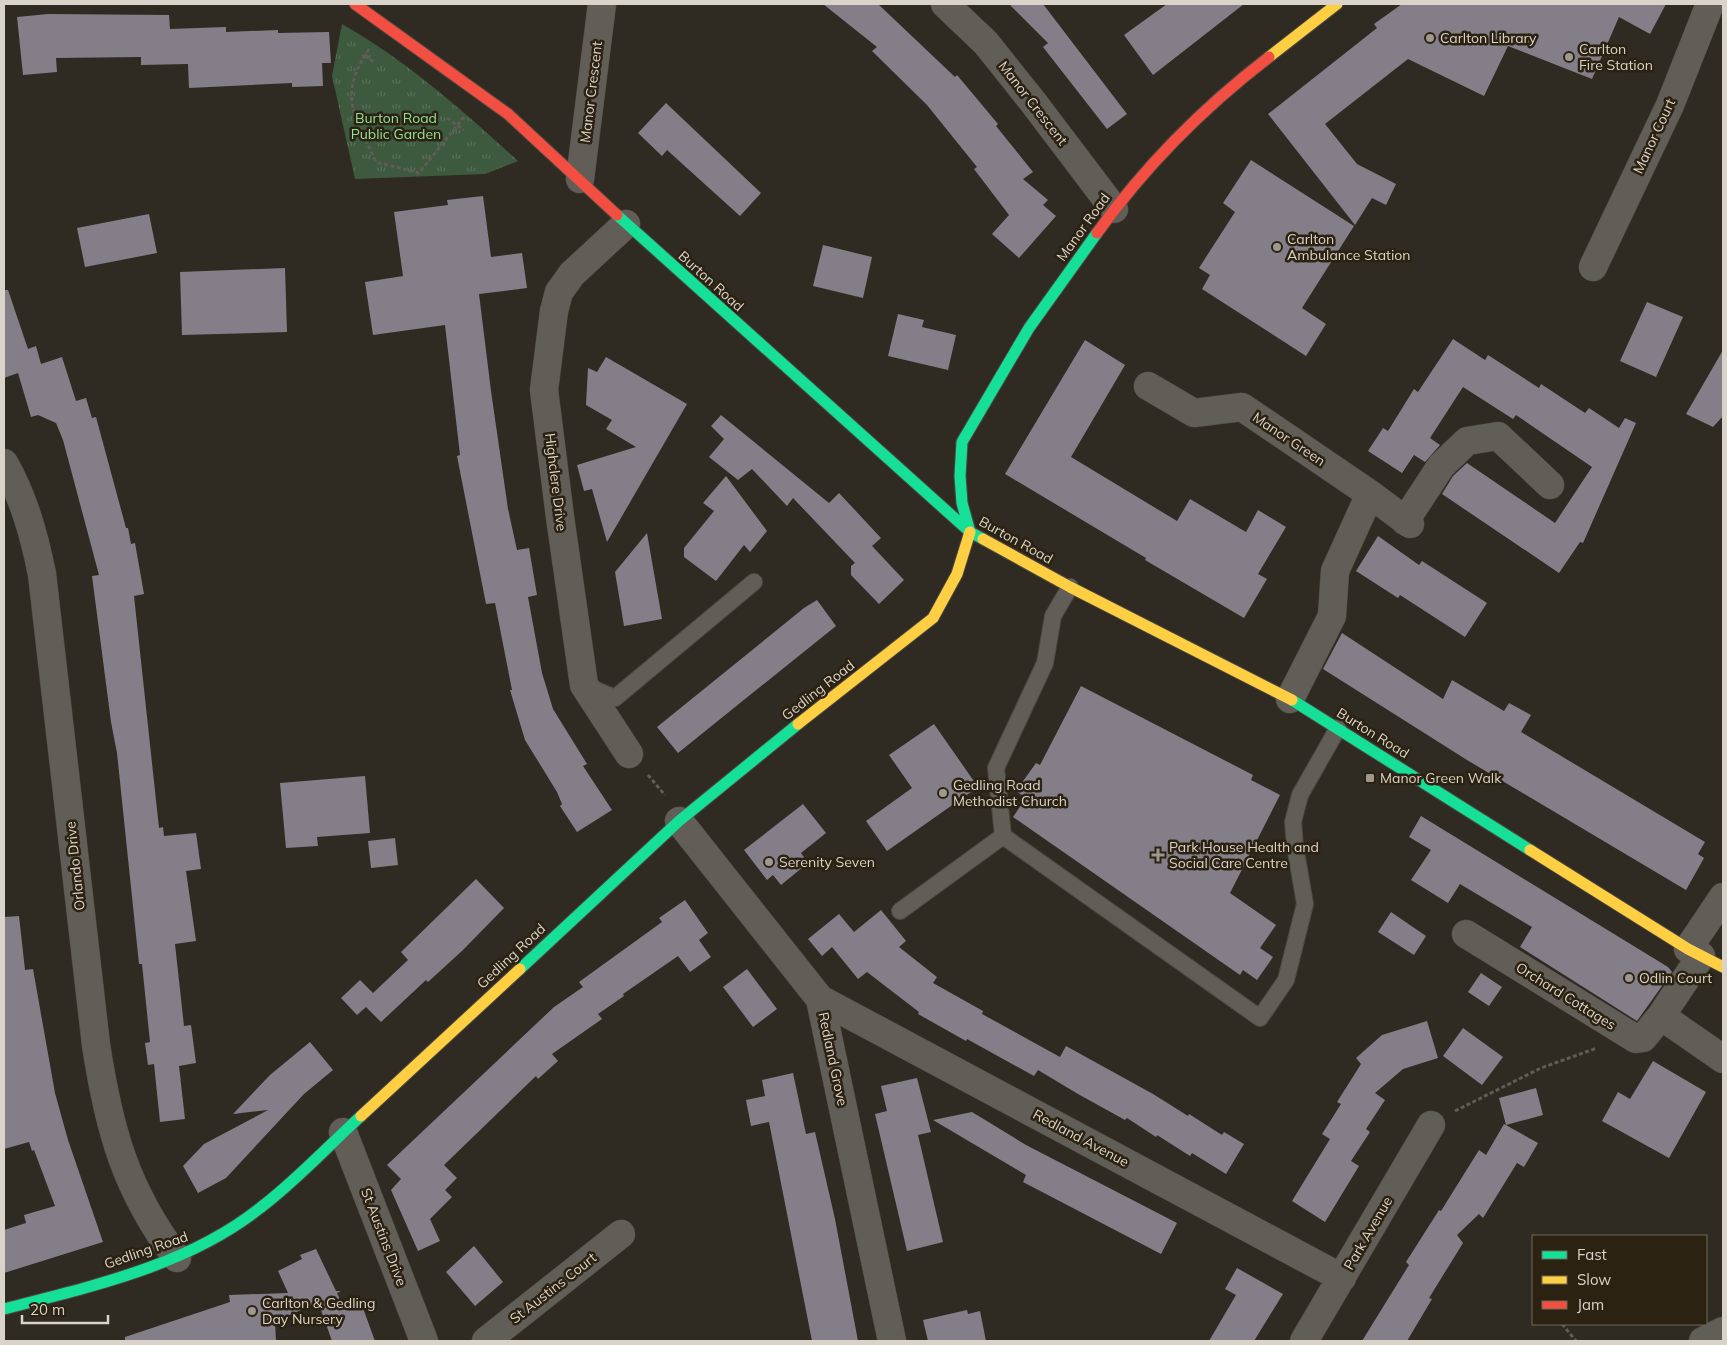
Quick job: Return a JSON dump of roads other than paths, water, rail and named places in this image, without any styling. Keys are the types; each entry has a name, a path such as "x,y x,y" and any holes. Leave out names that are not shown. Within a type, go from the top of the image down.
{"street":[{"name":"Burton Road","path":"356,4 508,114 580,179 626,224 970,532 1070,587 1290,699 1704,957"},
{"name":"Manor Crescent","path":"580,179 602,4"},
{"name":"Manor Crescent","path":"945,4 992,50 1114,209"},
{"name":"Manor Road","path":"970,532 962,503 960,476 962,442 1029,328 1114,209 1156,160 1194,121 1257,66 1337,4"},
{"name":"Manor Court","path":"1593,267 1670,104 1710,4"},
{"name":"Highclere Drive","path":"626,224 572,274 559,292 554,311 544,390 584,685 629,754"},
{"name":"Manor Green","path":"1148,386 1194,413 1242,407 1370,494"},
{"path":"1290,699 1332,616 1335,571 1370,494 1408,522 1441,466 1467,441 1498,436 1550,485"},
{"name":"Orlando Drive","path":"4,463 16,485 33,531 42,574 103,1094 122,1163 136,1195 177,1258"},
{"name":"Gedling Road","path":"4,1309 177,1258 238,1226 261,1208 679,821 753,759 934,618 958,574 970,532"},
{"name":"Redland Grove","path":"679,821 820,999 892,1341"},
{"path":"1723,897 1704,957 1661,1016 1723,1059"},
{"name":"Orchard Cottages","path":"1466,934 1636,1039 1643,1038 1661,1016"},
{"name":"Redland Avenue","path":"820,999 1342,1278"},
{"name":"Park Avenue","path":"1304,1341 1430,1125"},
{"name":"St Austins Drive","path":"343,1132 424,1341"},
{"name":"St Austins Court","path":"486,1341 621,1234"},
{"path":"1703,1341 1723,1331"}],"lane":[{"path":"584,685 615,698 754,582"},
{"path":"1070,587 1053,616 1045,663 996,768 1003,836 1260,1018 1286,980 1305,904 1293,822 1300,795 1338,728"},
{"path":"900,910 1003,836"}],"place":[{"name":"Carlton Library","path":"1430,38"},
{"name":"Carlton Fire Station","path":"1569,57"},
{"name":"Carlton Ambulance Station","path":"1277,247"},
{"name":"Manor Green Walk","path":"1370,778"},
{"name":"Gedling Road Methodist Church","path":"943,793"},
{"name":"Park House Health and Social Care Centre","path":"1158,855"},
{"name":"Serenity Seven","path":"769,862"},
{"name":"Odlin Court","path":"1629,978"},
{"name":"Carlton & Gedling Day Nursery","path":"252,1311"}],"park label":[{"name":"Burton Road Public Garden","path":"396,126"}]}
